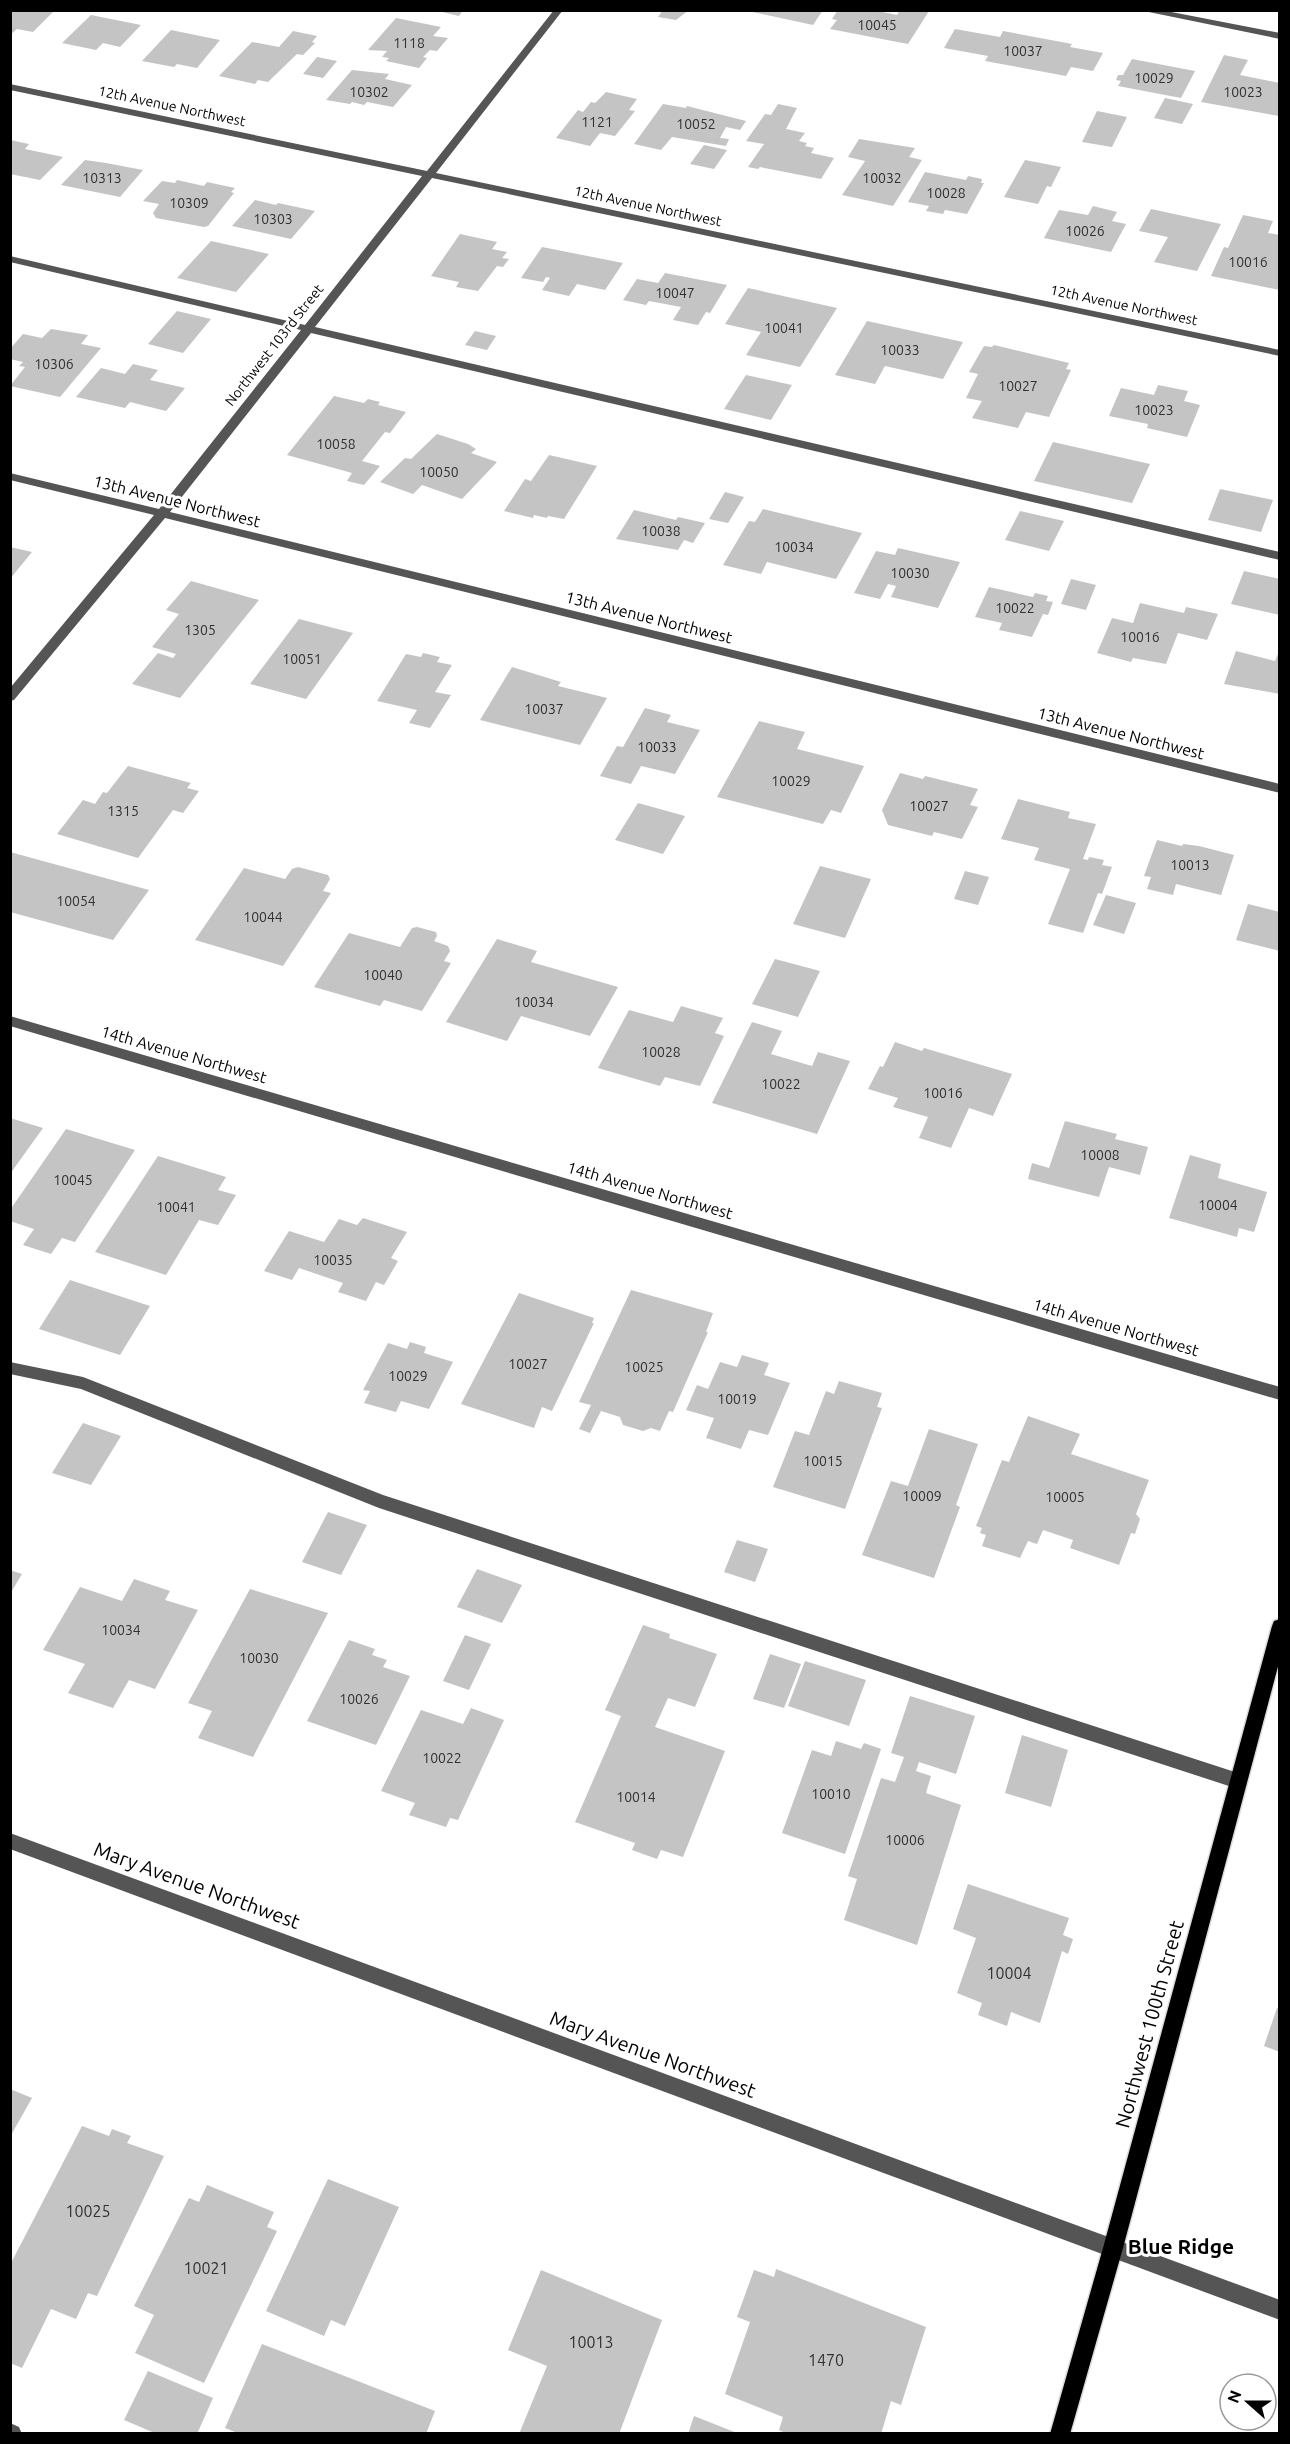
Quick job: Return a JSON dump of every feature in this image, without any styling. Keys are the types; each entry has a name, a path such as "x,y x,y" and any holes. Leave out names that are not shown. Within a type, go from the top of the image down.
{"main road":[{"name":"Northwest 100th Street","path":"1060,2433 1113,2247 1280,1626"}],"street":[{"name":"Northwest 103rd Street","path":"10,697 161,515 559,10"},
{"path":"1143,10 1280,36"},
{"name":"12th Avenue Northwest","path":"10,87 1280,353"},
{"path":"10,259 1280,556"},
{"name":"13th Avenue Northwest","path":"10,476 1280,789"},
{"name":"14th Avenue Northwest","path":"10,1022 1280,1394"},
{"path":"10,1368 83,1383 379,1502 1238,1781"},
{"name":"Mary Avenue Northwest","path":"10,1841 1280,2310"}],"building":[{"path":"10,10 55,10 33,32 17,29 10,35"},
{"path":"434,10 463,10 459,16"},
{"path":"663,10 689,10 676,20 658,17"},
{"path":"743,10 823,10 813,25"},
{"path":"838,10 873,10 897,15 900,10 929,11 908,44 830,29 837,20 832,19"},
{"path":"91,15 141,25 120,47 103,43 96,50 62,43"},
{"path":"396,18 441,27 433,36 448,38 437,51 430,50 423,57 427,58 419,68 386,61 389,58 382,57 387,51 368,50"},
{"path":"955,29 1000,37 1003,31 1072,44 1070,47 1103,53 1093,71 1071,67 1066,76 985,61 988,56 944,48"},
{"path":"171,30 220,40 197,68 177,64 174,67 142,61"},
{"path":"293,31 317,36 312,42 315,43 303,55 297,54 268,82 258,80 255,84 219,76 252,42 279,47"},
{"path":"1224,55 1248,60 1240,75 1280,83 1279,116 1201,102"},
{"path":"317,57 337,61 323,78 303,74"},
{"path":"1132,59 1195,71 1181,98 1118,86 1121,81 1116,80 1118,75 1123,75"},
{"path":"352,70 389,74 385,79 412,85 393,107 367,102 364,105 326,100"},
{"path":"606,92 637,99 629,110 635,111 615,136 600,133 590,146 556,138 578,110 583,112 591,102 595,103"},
{"path":"1165,98 1193,104 1182,124 1154,118"},
{"path":"663,104 686,108 687,106 746,121 740,130 726,127 720,138 729,139 726,146 672,137 661,150 634,144"},
{"path":"778,104 797,108 786,129 805,133 799,141 807,143 805,146 814,148 811,153 834,158 821,179 760,167 758,169 748,167 764,144 746,141 765,114 771,115"},
{"path":"1097,111 1127,117 1112,147 1082,142"},
{"path":"859,139 915,148 909,157 922,160 893,206 842,195 865,161 848,157"},
{"path":"10,140 29,144 25,149 63,157 40,180 10,174"},
{"path":"704,145 727,150 714,169 690,164"},
{"path":"85,160 143,170 120,197 61,185"},
{"path":"1025,160 1061,167 1051,187 1047,186 1038,204 1004,197"},
{"path":"925,172 966,180 968,176 982,179 981,183 984,183 967,214 945,210 943,214 926,211 929,206 908,202"},
{"path":"177,180 204,186 207,182 235,188 231,192 234,193 208,226 156,218 153,213 159,204 143,201 162,181 175,183"},
{"path":"255,200 315,211 291,239 232,226"},
{"path":"1093,206 1117,212 1112,221 1126,224 1111,252 1044,238 1059,210 1088,215"},
{"path":"1151,209 1221,224 1197,271 1154,262 1168,237 1139,231"},
{"path":"1243,215 1273,221 1268,233 1280,235 1280,290 1211,276 1224,247 1228,248"},
{"path":"460,234 497,242 492,249 507,252 502,258 509,259 503,267 497,266 478,291 456,287 459,282 431,276"},
{"path":"211,241 269,254 236,292 177,278"},
{"path":"542,247 623,263 605,290 577,284 569,296 542,290 550,278 546,277 543,282 521,278"},
{"path":"665,273 727,285 710,313 706,312 698,325 673,320 681,307 649,301 646,305 623,300 637,279 658,283"},
{"path":"748,288 837,308 800,367 746,355 761,332 725,324"},
{"path":"177,311 211,319 183,353 148,344"},
{"path":"867,321 963,342 943,379 885,366 875,384 835,375"},
{"path":"51,329 88,335 81,344 101,348 60,397 10,386 25,367 19,366 23,362 10,359 10,349 23,334 42,338"},
{"path":"475,331 496,336 487,350 465,345"},
{"path":"994,345 1069,363 1066,369 1071,370 1049,417 1026,412 1018,428 972,418 982,401 966,398 978,374 969,372 984,346"},
{"path":"133,364 158,370 150,380 185,388 166,411 130,402 125,408 76,397 101,368 125,374"},
{"path":"746,375 792,385 771,420 724,409"},
{"path":"1158,385 1188,391 1184,401 1200,405 1187,437 1147,428 1148,424 1109,416 1121,388 1154,395"},
{"path":"334,396 364,403 368,399 380,402 378,405 406,412 390,433 385,432 362,461 380,466 364,485 347,481 352,473 287,455"},
{"path":"437,434 468,444 476,449 471,453 497,462 462,499 422,485 413,494 380,482 405,458 411,459"},
{"path":"1053,442 1150,464 1132,503 1034,481"},
{"path":"549,455 597,466 564,519 534,515 533,518 504,511 525,479 531,481"},
{"path":"1220,489 1273,500 1261,532 1208,520"},
{"path":"725,492 744,497 728,523 709,519"},
{"path":"763,509 862,533 836,579 767,562 761,574 723,565 749,521 755,522"},
{"path":"634,510 676,520 678,517 705,523 693,543 684,540 678,550 616,539"},
{"path":"1020,511 1064,521 1049,551 1005,540"},
{"path":"10,547 32,552 10,579"},
{"path":"898,548 960,562 938,608 891,597 896,586 888,584 880,599 854,593 876,551 895,555"},
{"path":"1244,571 1280,579 1280,615 1231,604"},
{"path":"1071,579 1096,585 1086,610 1061,604"},
{"path":"191,581 259,600 180,698 132,684 158,653 173,658 176,654 152,647 179,614 166,610"},
{"path":"989,587 1033,597 1035,593 1048,596 1046,601 1053,602 1048,615 1043,614 1032,637 999,630 1002,623 975,617"},
{"path":"1140,603 1184,613 1186,607 1218,614 1207,640 1178,633 1166,664 1133,658 1131,662 1097,653 1112,618 1133,623"},
{"path":"299,619 353,633 306,699 250,684"},
{"path":"1280,649 1280,694 1224,684 1236,651 1275,661"},
{"path":"423,653 440,657 437,662 452,665 435,692 451,695 430,728 409,723 417,710 377,701 406,654 421,657"},
{"path":"512,667 561,682 558,686 607,698 580,745 480,720"},
{"path":"645,708 671,715 667,722 700,730 675,774 641,766 631,784 600,776 617,746 623,747"},
{"path":"759,721 805,732 797,749 864,766 841,813 831,810 823,824 717,797"},
{"path":"128,766 191,783 187,788 199,791 183,813 173,810 138,858 57,834 83,800 95,804 103,792 107,793"},
{"path":"900,773 923,779 925,776 978,789 970,805 978,807 962,839 934,832 932,836 888,825 882,810"},
{"path":"1018,799 1070,812 1068,818 1096,824 1083,859 1088,860 1089,857 1104,860 1102,865 1112,867 1102,894 1098,893 1083,933 1048,924 1070,869 1034,860 1039,848 1001,839"},
{"path":"638,803 685,816 663,854 615,840"},
{"path":"1157,840 1182,846 1183,844 1199,846 1234,855 1221,895 1176,884 1173,895 1147,889 1151,877 1144,876"},
{"path":"10,852 149,890 113,940 10,912"},
{"path":"820,866 871,879 845,938 793,924"},
{"path":"298,867 328,875 330,879 323,891 331,893 283,966 195,940 244,868 285,879 292,869"},
{"path":"965,871 989,877 978,905 954,899"},
{"path":"1106,895 1136,903 1124,934 1093,925"},
{"path":"1248,904 1280,912 1280,951 1236,940"},
{"path":"417,927 436,932 437,936 434,941 448,946 450,951 444,961 451,963 422,1011 384,1000 380,1006 314,987 349,933 400,947 412,928"},
{"path":"497,939 537,951 531,962 618,987 590,1036 521,1016 507,1041 446,1022"},
{"path":"775,959 820,971 798,1017 752,1004"},
{"path":"681,1006 723,1018 715,1033 724,1036 700,1086 665,1077 660,1086 598,1068 629,1010 673,1022"},
{"path":"752,1022 782,1031 771,1054 812,1066 818,1052 850,1061 817,1134 712,1103"},
{"path":"895,1042 922,1051 924,1048 1012,1074 993,1116 969,1108 951,1148 919,1138 928,1117 893,1107 898,1098 868,1089 880,1066 883,1067"},
{"path":"10,1118 43,1128 10,1174"},
{"path":"1065,1121 1117,1134 1115,1139 1148,1147 1140,1175 1109,1167 1099,1197 1028,1179 1032,1163 1049,1168"},
{"path":"66,1129 135,1150 75,1242 62,1238 51,1254 23,1245 34,1229 10,1221 10,1210"},
{"path":"1190,1155 1221,1164 1218,1178 1267,1192 1254,1232 1239,1228 1237,1237 1169,1218"},
{"path":"158,1156 226,1177 218,1190 236,1195 218,1225 199,1220 166,1275 95,1252"},
{"path":"363,1218 407,1232 391,1258 398,1261 384,1285 376,1282 366,1301 338,1292 343,1283 299,1268 292,1280 264,1271 289,1231 324,1242 339,1219 357,1225"},
{"path":"70,1280 150,1306 120,1355 39,1329"},
{"path":"631,1290 713,1313 706,1332 708,1332 673,1412 669,1411 660,1431 651,1428 643,1431 623,1425 620,1417 601,1411 590,1433 579,1429 591,1405 579,1402"},
{"path":"519,1293 594,1318 592,1323 594,1323 552,1411 542,1407 534,1428 461,1404"},
{"path":"410,1342 426,1347 424,1353 453,1362 429,1409 401,1401 396,1412 364,1403 370,1391 363,1390 388,1343 407,1349"},
{"path":"742,1355 769,1363 764,1375 790,1383 768,1435 749,1430 741,1449 706,1438 714,1418 686,1410 697,1385 708,1389 720,1362 737,1367"},
{"path":"839,1381 882,1393 877,1407 882,1408 845,1509 773,1487 795,1431 809,1435 826,1391 834,1394"},
{"path":"1028,1416 1080,1434 1071,1454 1149,1480 1136,1514 1140,1519 1135,1534 1131,1533 1119,1565 1070,1548 1073,1540 1043,1530 1037,1544 1028,1541 1020,1558 982,1546 986,1535 980,1533 982,1528 976,1526 1002,1460 1009,1462"},
{"path":"83,1423 121,1436 91,1485 52,1473"},
{"path":"929,1429 978,1444 956,1505 960,1507 934,1578 862,1555 891,1481 908,1486"},
{"path":"328,1512 367,1525 341,1575 302,1562"},
{"path":"737,1540 768,1549 755,1582 724,1572"},
{"path":"477,1569 522,1585 502,1623 457,1607"},
{"path":"10,1570 22,1574 10,1594"},
{"path":"134,1579 170,1591 165,1600 198,1610 155,1689 129,1680 113,1708 68,1693 85,1664 43,1650 80,1587 122,1601"},
{"path":"250,1589 328,1613 253,1757 198,1738 212,1711 188,1703"},
{"path":"643,1625 670,1634 669,1638 717,1654 695,1707 668,1698 655,1727 725,1751 683,1857 661,1850 657,1859 632,1850 635,1843 575,1822 621,1716 605,1710"},
{"path":"465,1635 491,1644 469,1690 443,1681"},
{"path":"349,1640 375,1649 372,1655 387,1660 383,1667 410,1676 376,1745 307,1721"},
{"path":"770,1654 801,1664 784,1708 753,1699"},
{"path":"805,1661 866,1680 849,1726 788,1706"},
{"path":"910,1696 975,1716 956,1774 919,1762 916,1771 931,1776 926,1793 961,1805 917,1945 844,1920 857,1879 848,1876 881,1778 895,1782 904,1757 891,1753"},
{"path":"471,1708 504,1720 458,1820 450,1818 446,1827 409,1815 415,1803 381,1791 421,1710 463,1724"},
{"path":"1022,1735 1068,1750 1051,1807 1005,1793"},
{"path":"836,1741 861,1749 864,1743 881,1749 845,1854 782,1833 812,1750 831,1756"},
{"path":"968,1884 1069,1918 1063,1935 1073,1939 1068,1954 1062,1951 1040,2023 1011,2012 1007,2026 978,2015 982,2003 957,1993 976,1938 953,1929"},
{"path":"1277,2008 1280,2010 1280,2052 1264,2046"},
{"path":"10,2089 32,2098 10,2137"},
{"path":"82,2126 109,2136 112,2129 131,2136 127,2143 164,2156 97,2296 88,2293 76,2319 51,2309 22,2368 10,2363 10,2265"},
{"path":"328,2179 399,2207 345,2326 331,2320 324,2336 266,2311"},
{"path":"207,2185 274,2212 267,2227 277,2231 204,2383 135,2353 154,2315 134,2306 189,2198 199,2202"},
{"path":"776,2269 926,2327 901,2405 891,2401 881,2434 787,2434 779,2430 783,2417 725,2394 750,2322 737,2317 754,2270 774,2277"},
{"path":"541,2270 662,2320 619,2434 519,2434 547,2366 508,2350"},
{"path":"262,2344 435,2411 426,2434 240,2434 225,2428"},
{"path":"148,2371 213,2398 197,2434 157,2434 124,2420"},
{"path":"694,2416 737,2433 737,2434 688,2434"}],"district":[{"name":"Blue Ridge","path":"1181,2246"}]}
